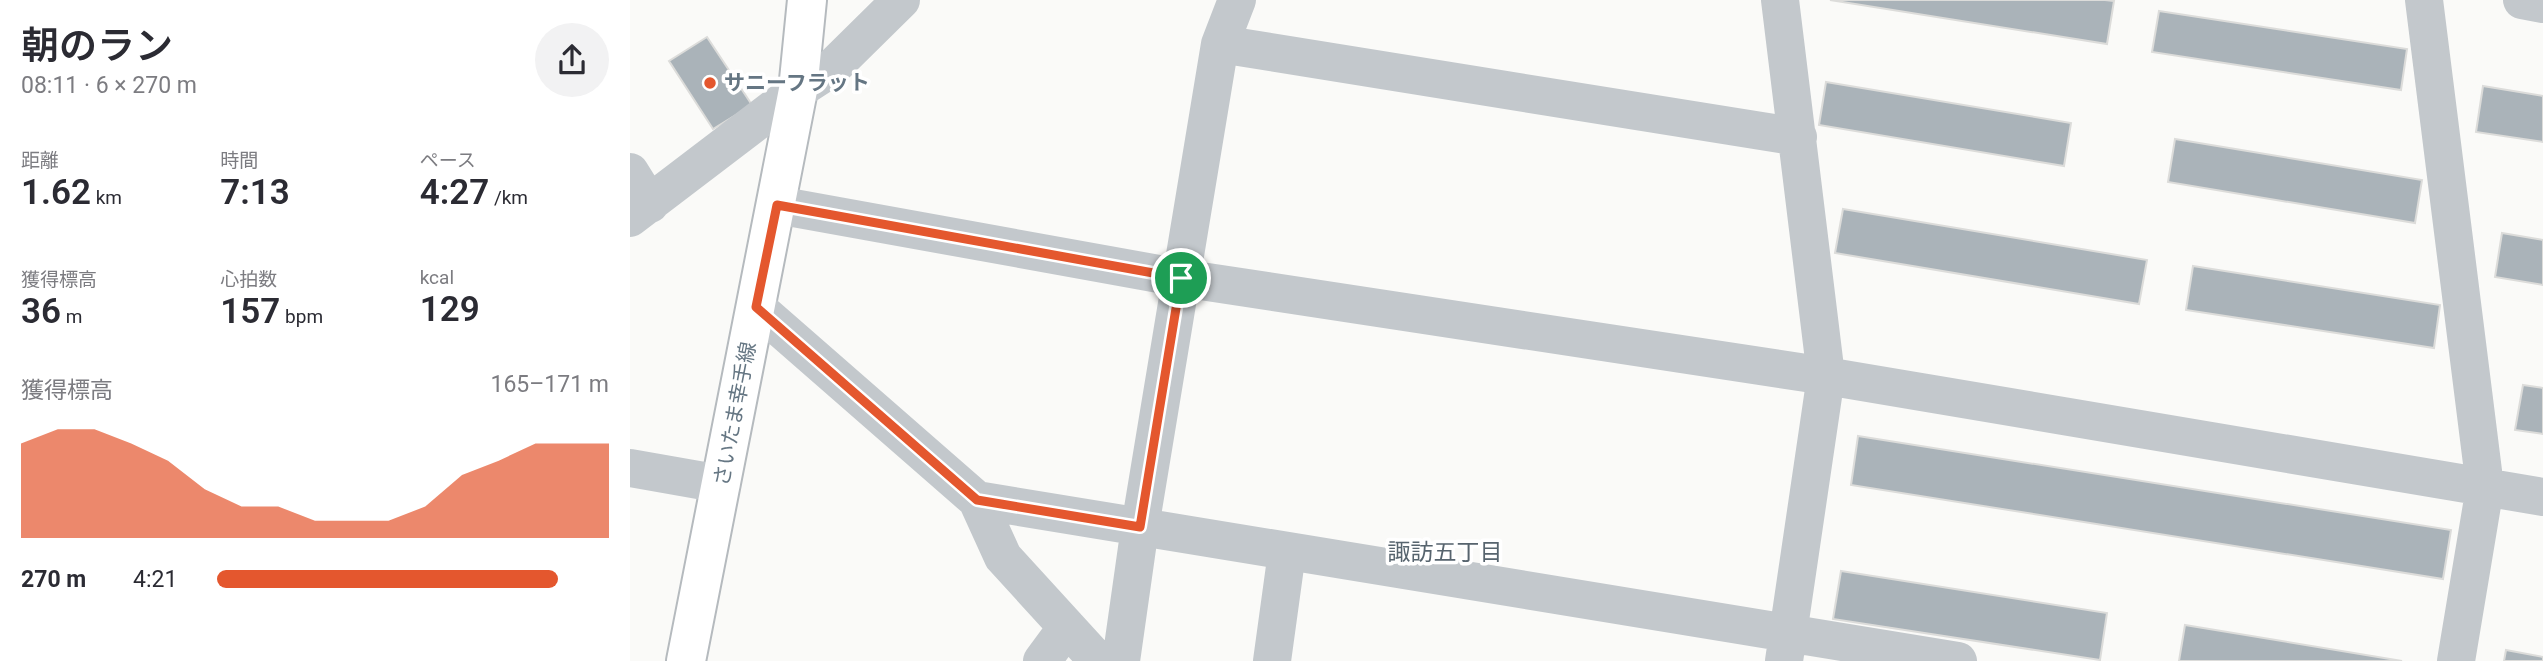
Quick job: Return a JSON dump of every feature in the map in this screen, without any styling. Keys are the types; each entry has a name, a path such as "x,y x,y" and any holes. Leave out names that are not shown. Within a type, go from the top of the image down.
{"main road":[{"name":"さいたま幸手線","path":"686,661 777,205 798,90 807,0"}],"street":[{"path":"637,198 832,68 901,0"},
{"path":"1121,661 1140,527 1220,44 1237,0"},
{"path":"1780,0 1826,376 1786,647"},
{"path":"2424,0 2485,487 2456,661"},
{"path":"2522,0 2543,4"},
{"path":"1220,44 1798,137"},
{"path":"777,205 1181,278 1826,376 2543,497"},
{"path":"756,307 977,500 1003,557 1098,661"},
{"path":"630,468 721,484"},
{"path":"977,500 1287,552 1786,647 1958,661"},
{"path":"1272,661 1287,552"},
{"path":"1042,661 1067,627"}],"building":[{"path":"1830,0 2105,0 2114,1 2107,44"},
{"path":"2159,11 2407,49 2401,90 2152,52"},
{"name":"サニーフラット","path":"707,37 752,105 713,129 669,61"},
{"path":"1826,82 2071,123 2064,166 1819,125"},
{"path":"2483,86 2543,96 2543,142 2476,132"},
{"path":"2175,139 2422,180 2415,223 2168,182"},
{"path":"1843,209 2147,260 2139,304 1835,253"},
{"path":"2502,233 2543,240 2543,285 2495,277"},
{"path":"2193,266 2440,305 2434,348 2186,310"},
{"path":"2523,385 2543,388 2543,434 2515,430"},
{"path":"1858,436 2451,530 2443,579 1851,485"},
{"path":"1841,571 2107,613 2100,660 1833,619"},
{"path":"2185,625 2402,661 2179,661"},
{"path":"2506,650 2543,657 2543,661 2504,661"}],"place":[{"name":"サニーフラット","path":"710,83"}],"district":[{"name":"諏訪五丁目","path":"1445,552"}],"route":[{"path":"777,205 1181,278 1140,527 977,500 756,307 777,205"}]}
